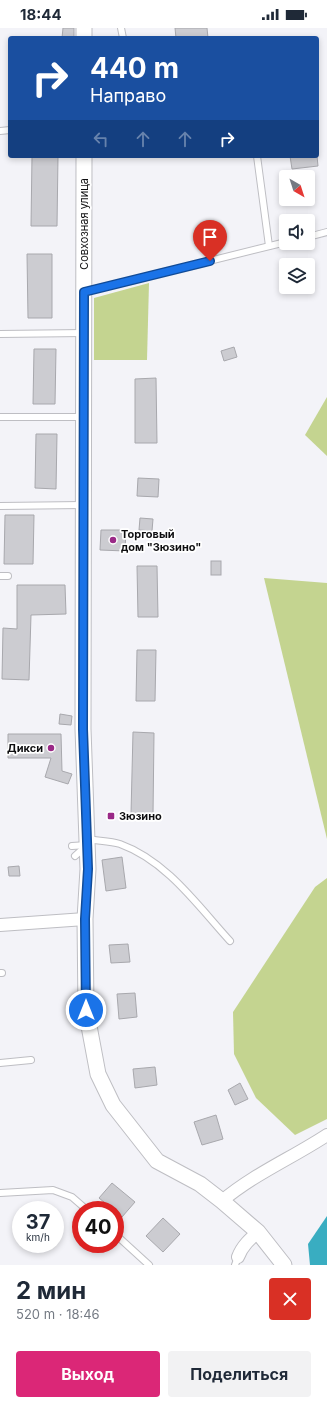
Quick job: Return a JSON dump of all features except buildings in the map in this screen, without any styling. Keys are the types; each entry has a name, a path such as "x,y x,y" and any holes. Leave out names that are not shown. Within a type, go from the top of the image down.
{"street":[{"name":"Совхозная улица","path":"84,158 82,844 88,869 85,919 86,1010 98,1074 113,1105 157,1161 200,1184 222,1201 258,1232 284,1265"},
{"path":"0,925 85,919"},
{"path":"222,1201 237,1188 254,1177 306,1150 327,1136"},
{"path":"237,1261 240,1251 258,1232"}],"lane":[{"path":"257,158 269,246"},
{"path":"315,235 327,232"},
{"path":"84,292 279,244"},
{"path":"0,334 84,333"},
{"path":"0,417 84,417"},
{"path":"0,506 84,505"},
{"path":"0,576 8,576"},
{"path":"75,856 82,844 118,844 139,852 156,863 186,892 230,941"},
{"path":"0,1063 31,1060"},
{"path":"0,1193 53,1190 72,1197 77,1201"},
{"path":"124,1242 149,1265"}],"green space":[{"path":"149,283 147,360 94,360 94,298"},
{"path":"327,397 327,456 305,435"},
{"path":"264,578 327,583 327,839"},
{"path":"327,878 327,1119 295,1135 256,1098 234,1054 233,1012 315,887"}],"water":[{"path":"327,1216 327,1265 310,1265 308,1244"}],"place":[{"name":"Торговый дом \"Зюзино\"","path":"113,540"},
{"name":"Дикси","path":"51,748"},
{"name":"Зюзино","path":"111,816"}],"route":[{"path":"86,1010 85,919 88,869 83,729 84,292 210,261"}]}
